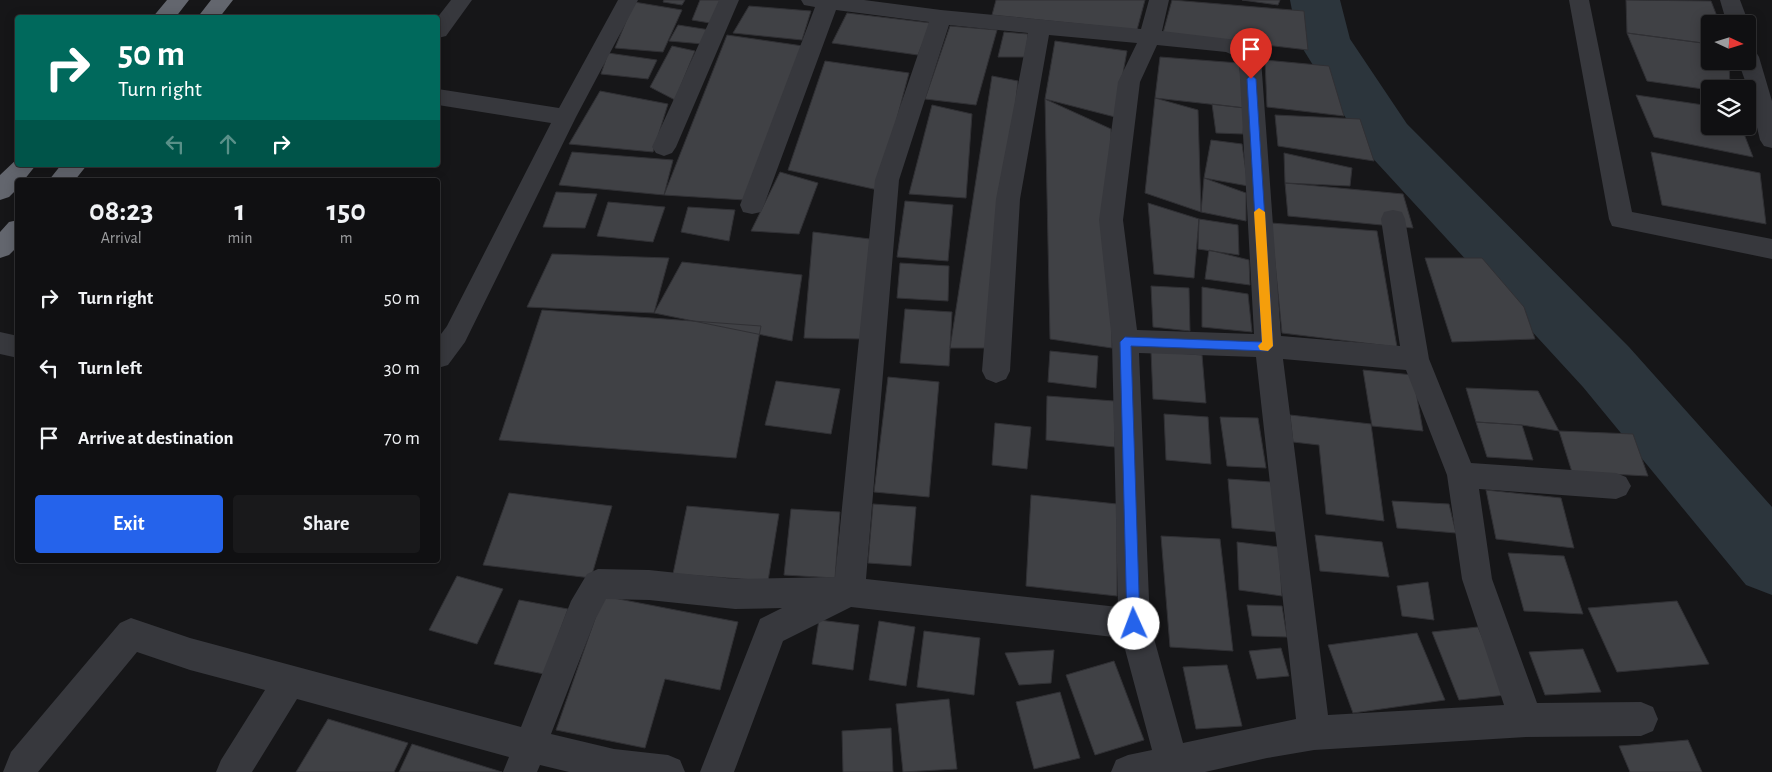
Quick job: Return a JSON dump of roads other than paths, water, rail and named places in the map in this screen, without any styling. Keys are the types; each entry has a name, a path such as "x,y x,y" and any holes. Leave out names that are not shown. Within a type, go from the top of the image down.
{"highway":[{"path":"165,15 178,0"},
{"path":"210,15 223,0"},
{"path":"0,191 22,167"},
{"path":"63,178 72,167"},
{"path":"0,248 15,232"}],"street":[{"path":"440,28 462,0"},
{"path":"440,354 456,334 565,117 628,0"},
{"path":"664,148 729,0"},
{"path":"1159,0 1150,38 1129,82 1111,220 1125,342 1134,624 1172,764"},
{"path":"1579,0 1621,219 1772,249"},
{"path":"1730,0 1735,15"},
{"path":"752,205 818,1 941,17 1229,45 1243,51 1250,60 1268,346 1314,733"},
{"path":"849,592 887,180 941,17"},
{"path":"996,371 1008,200 1040,27"},
{"path":"1752,70 1772,140"},
{"path":"440,97 565,117"},
{"path":"1392,219 1416,359 1462,475 1477,579 1526,720"},
{"path":"1125,342 1268,346 1416,359"},
{"path":"0,343 15,346"},
{"path":"1462,475 1616,486"},
{"path":"526,759 582,612 598,584 649,585 735,594 849,592 1134,624"},
{"path":"717,772 771,630 849,592"},
{"path":"20,772 23,764 131,634 190,654 290,680 526,759 668,772"},
{"path":"233,772 290,680"},
{"path":"1128,772 1172,764 1280,737 1314,733 1526,720 1641,719"}],"waterway":[{"path":"1315,0 1324,41 1387,138 1606,367 1772,560"}]}
